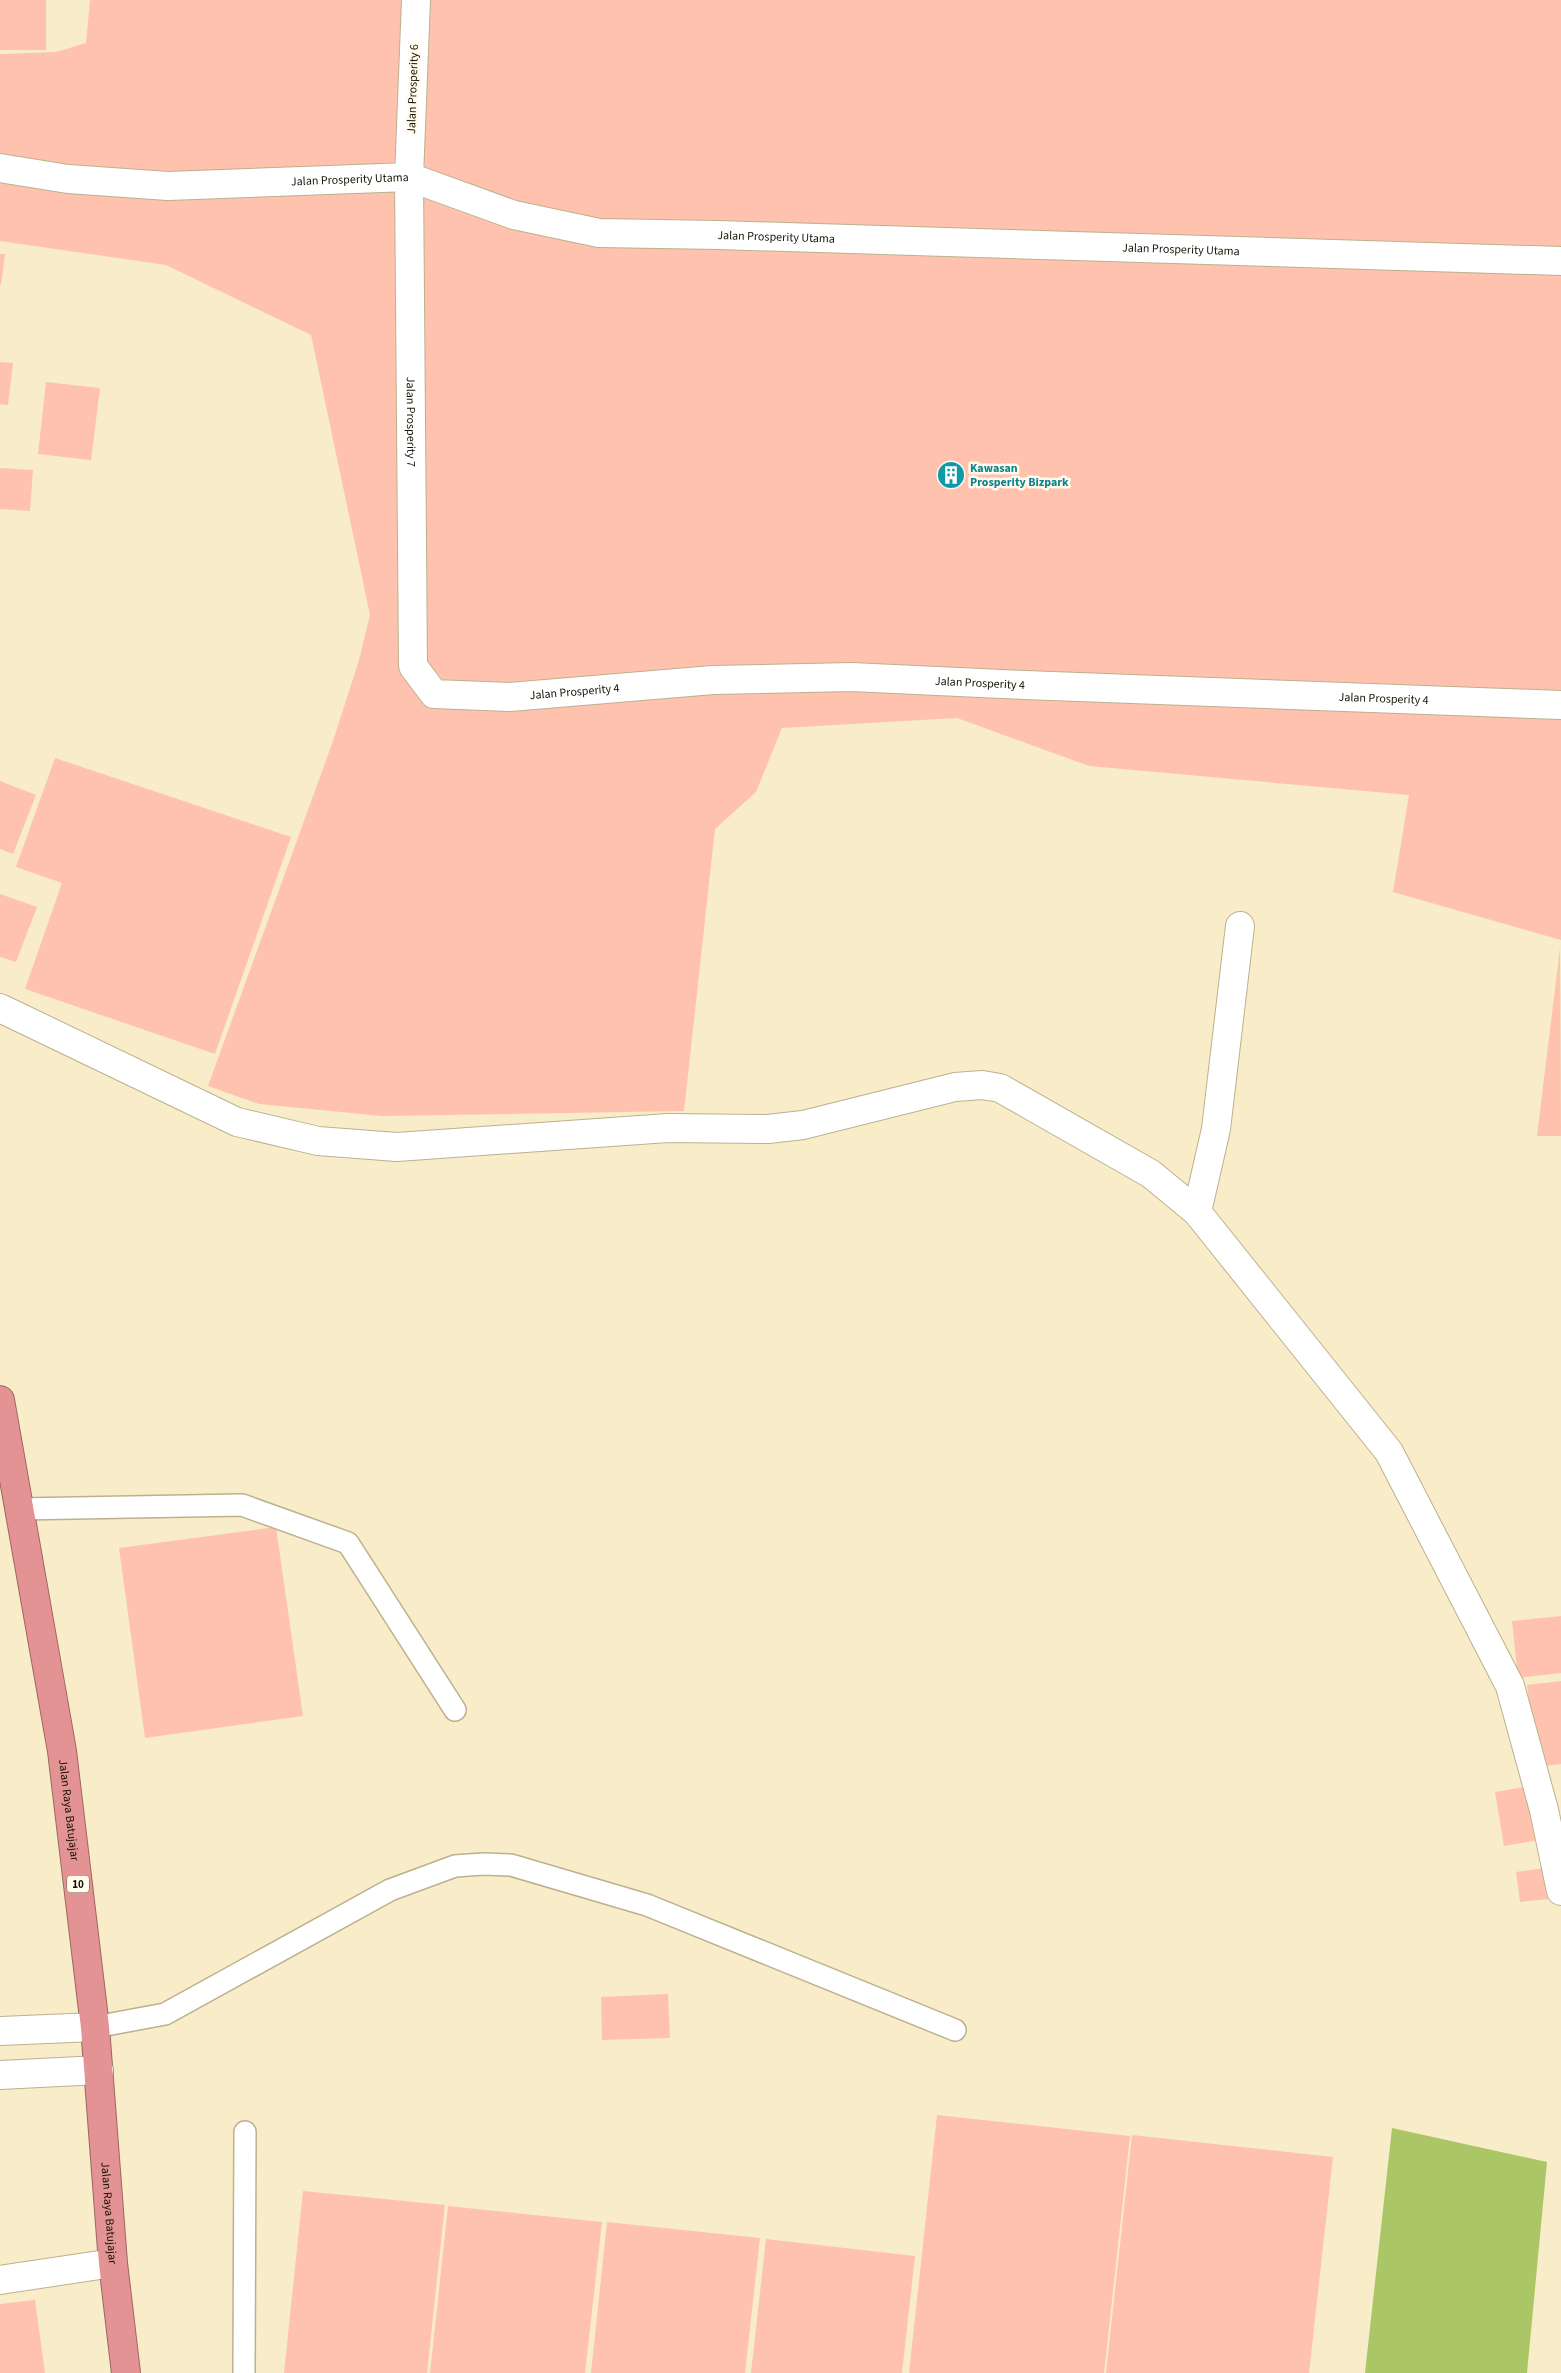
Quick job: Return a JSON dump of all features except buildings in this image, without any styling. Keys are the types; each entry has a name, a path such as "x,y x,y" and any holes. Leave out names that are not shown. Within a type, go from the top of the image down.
{"highway":[{"name":"Jalan Raya Batujajar","path":"0,1400 62,1751 95,2027 113,2263 126,2373"}],"street":[{"name":"Jalan Prosperity 6","path":"409,177 416,0"},
{"name":"Jalan Prosperity Utama","path":"0,168 68,179 168,186 409,177 514,215 599,233 719,234 1561,261"},
{"name":"Jalan Prosperity 7","path":"409,177 413,666"},
{"name":"Jalan Prosperity 4","path":"413,666 434,694 510,697 713,680 851,676 1016,685 1561,704"},
{"path":"1197,1212 1216,1129 1240,926"},
{"path":"0,1008 237,1122 318,1141 397,1147 668,1128 768,1129 803,1125 955,1087 982,1085 1000,1088 1151,1174 1197,1212 1389,1452 1510,1686 1544,1810 1561,1891"},
{"path":"0,2031 95,2027"},
{"path":"0,2074 99,2070"},
{"path":"0,2280 113,2263"}],"lane":[{"path":"19,1509 242,1505 348,1542 455,1710"},
{"path":"95,2027 166,2014 390,1890 455,1866 483,1864 511,1865 647,1905 955,2030"},
{"path":"244,2373 245,2132"}],"green space":[{"path":"1392,2128 1547,2162 1527,2373 1365,2373"}],"place":[{"name":"Kawasan Prosperity Bizpark","path":"951,475"}]}
